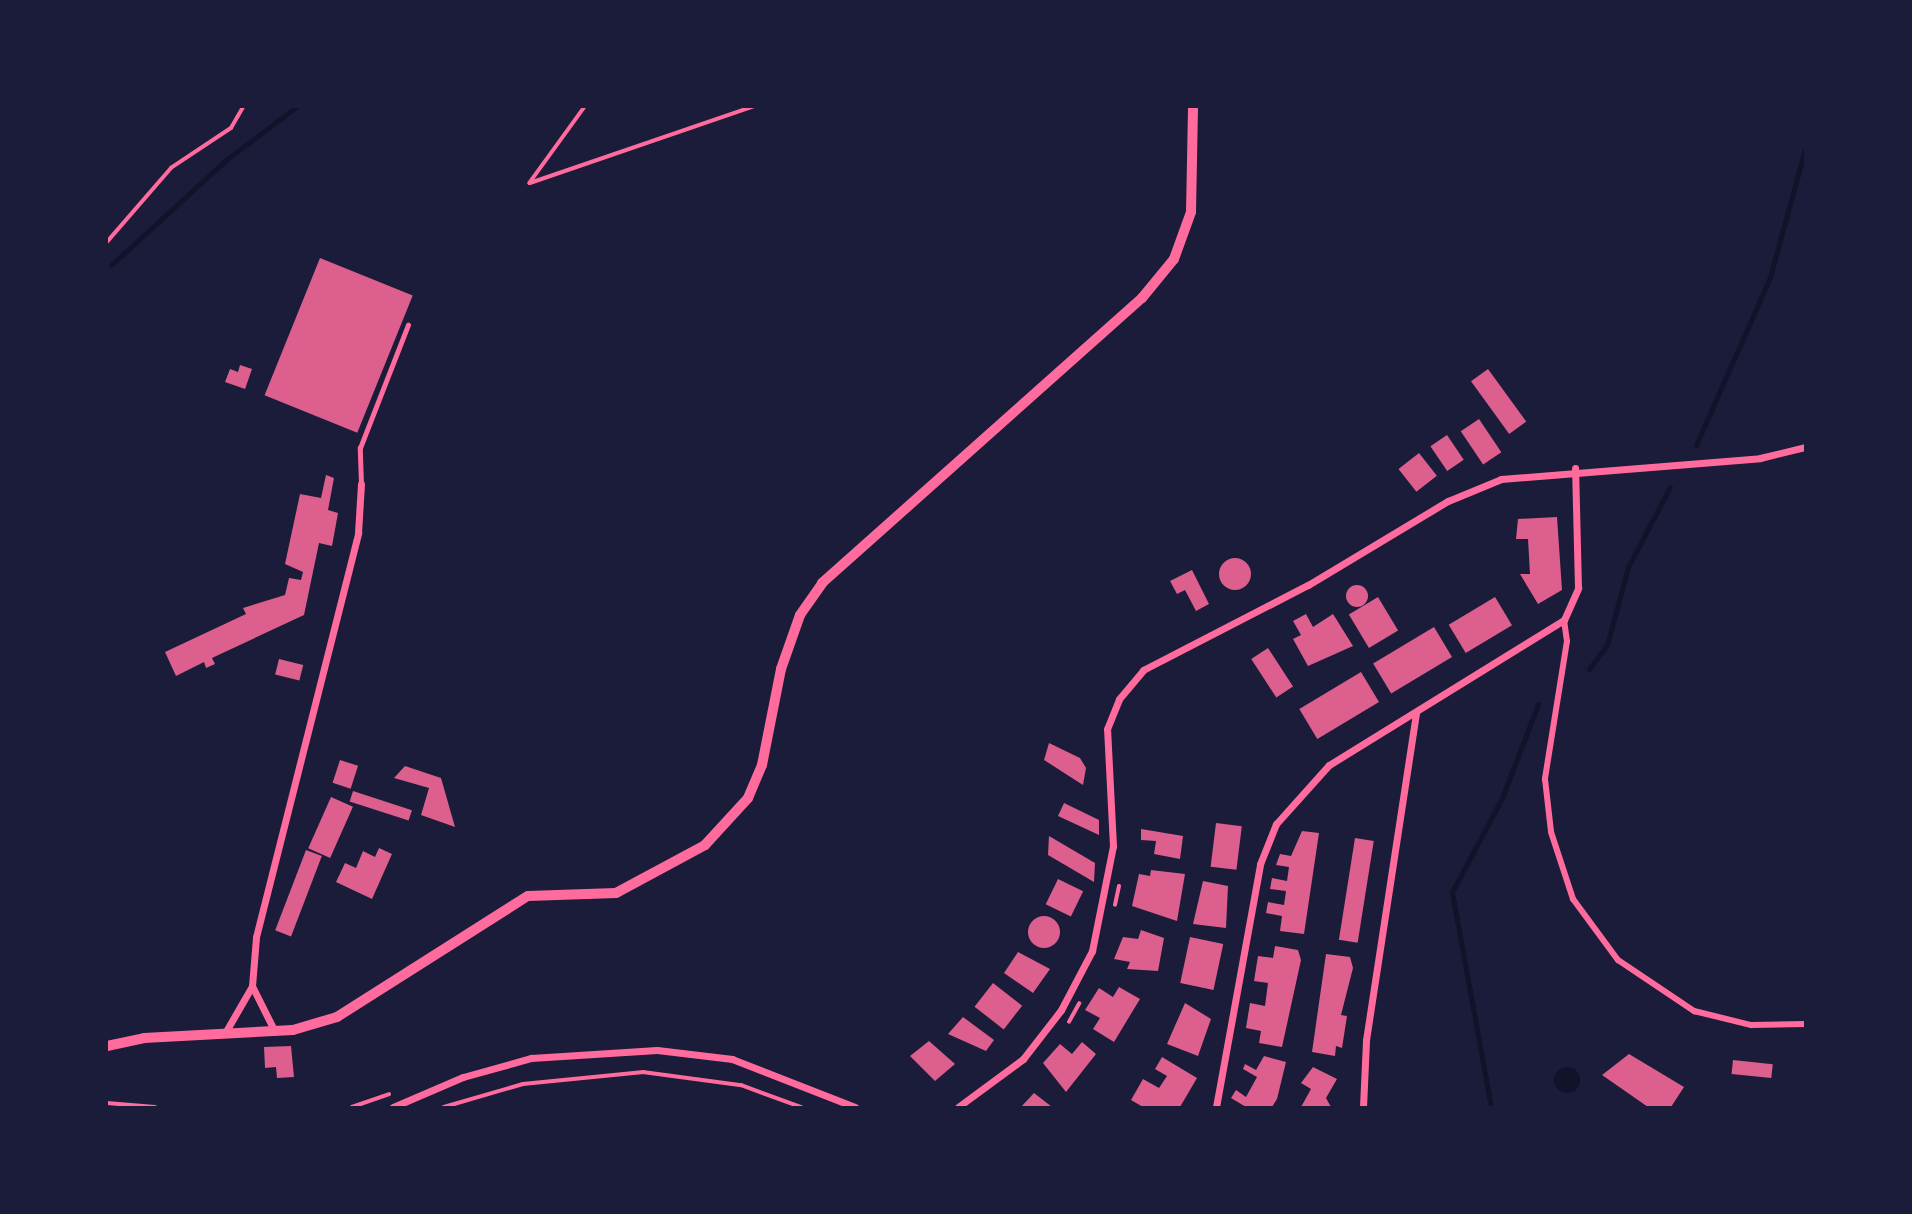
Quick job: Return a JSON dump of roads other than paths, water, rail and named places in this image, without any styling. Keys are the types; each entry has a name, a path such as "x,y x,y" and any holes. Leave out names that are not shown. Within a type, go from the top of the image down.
{"street":[{"path":"107,1046 225,1033 275,1032 337,1017 528,896 637,887 728,824 762,765 781,669 800,615 822,583 1142,298 1174,259 1191,212 1193,107"},
{"path":"958,1107 1023,1059 1061,1010 1092,951 1109,891 1113,845 1107,729 1135,677 1163,656 1308,586 1448,501 1502,479 1575,468 1760,458 1805,447"},
{"path":"1575,468 1578,587 1564,620 1567,641 1545,779 1551,832 1573,899 1618,960 1694,1011 1751,1025 1805,1024"},
{"path":"225,1033 252,986 256,937 358,533 361,484"},
{"path":"1216,1107 1260,864 1276,824 1329,765 1564,620"},
{"path":"1363,1107 1366,1040 1416,713"},
{"path":"252,986 275,1032"},
{"path":"393,1107 463,1077 531,1058 657,1050 732,1059 855,1107"}],"lane":[{"path":"361,484 360,448 408,325"}],"waterway":[{"path":"111,265 227,159 296,107"},
{"path":"1696,445 1770,277 1805,149"},
{"path":"1589,669 1607,645 1628,567 1670,487"},
{"path":"1491,1107 1452,892 1502,798 1538,704"}]}
